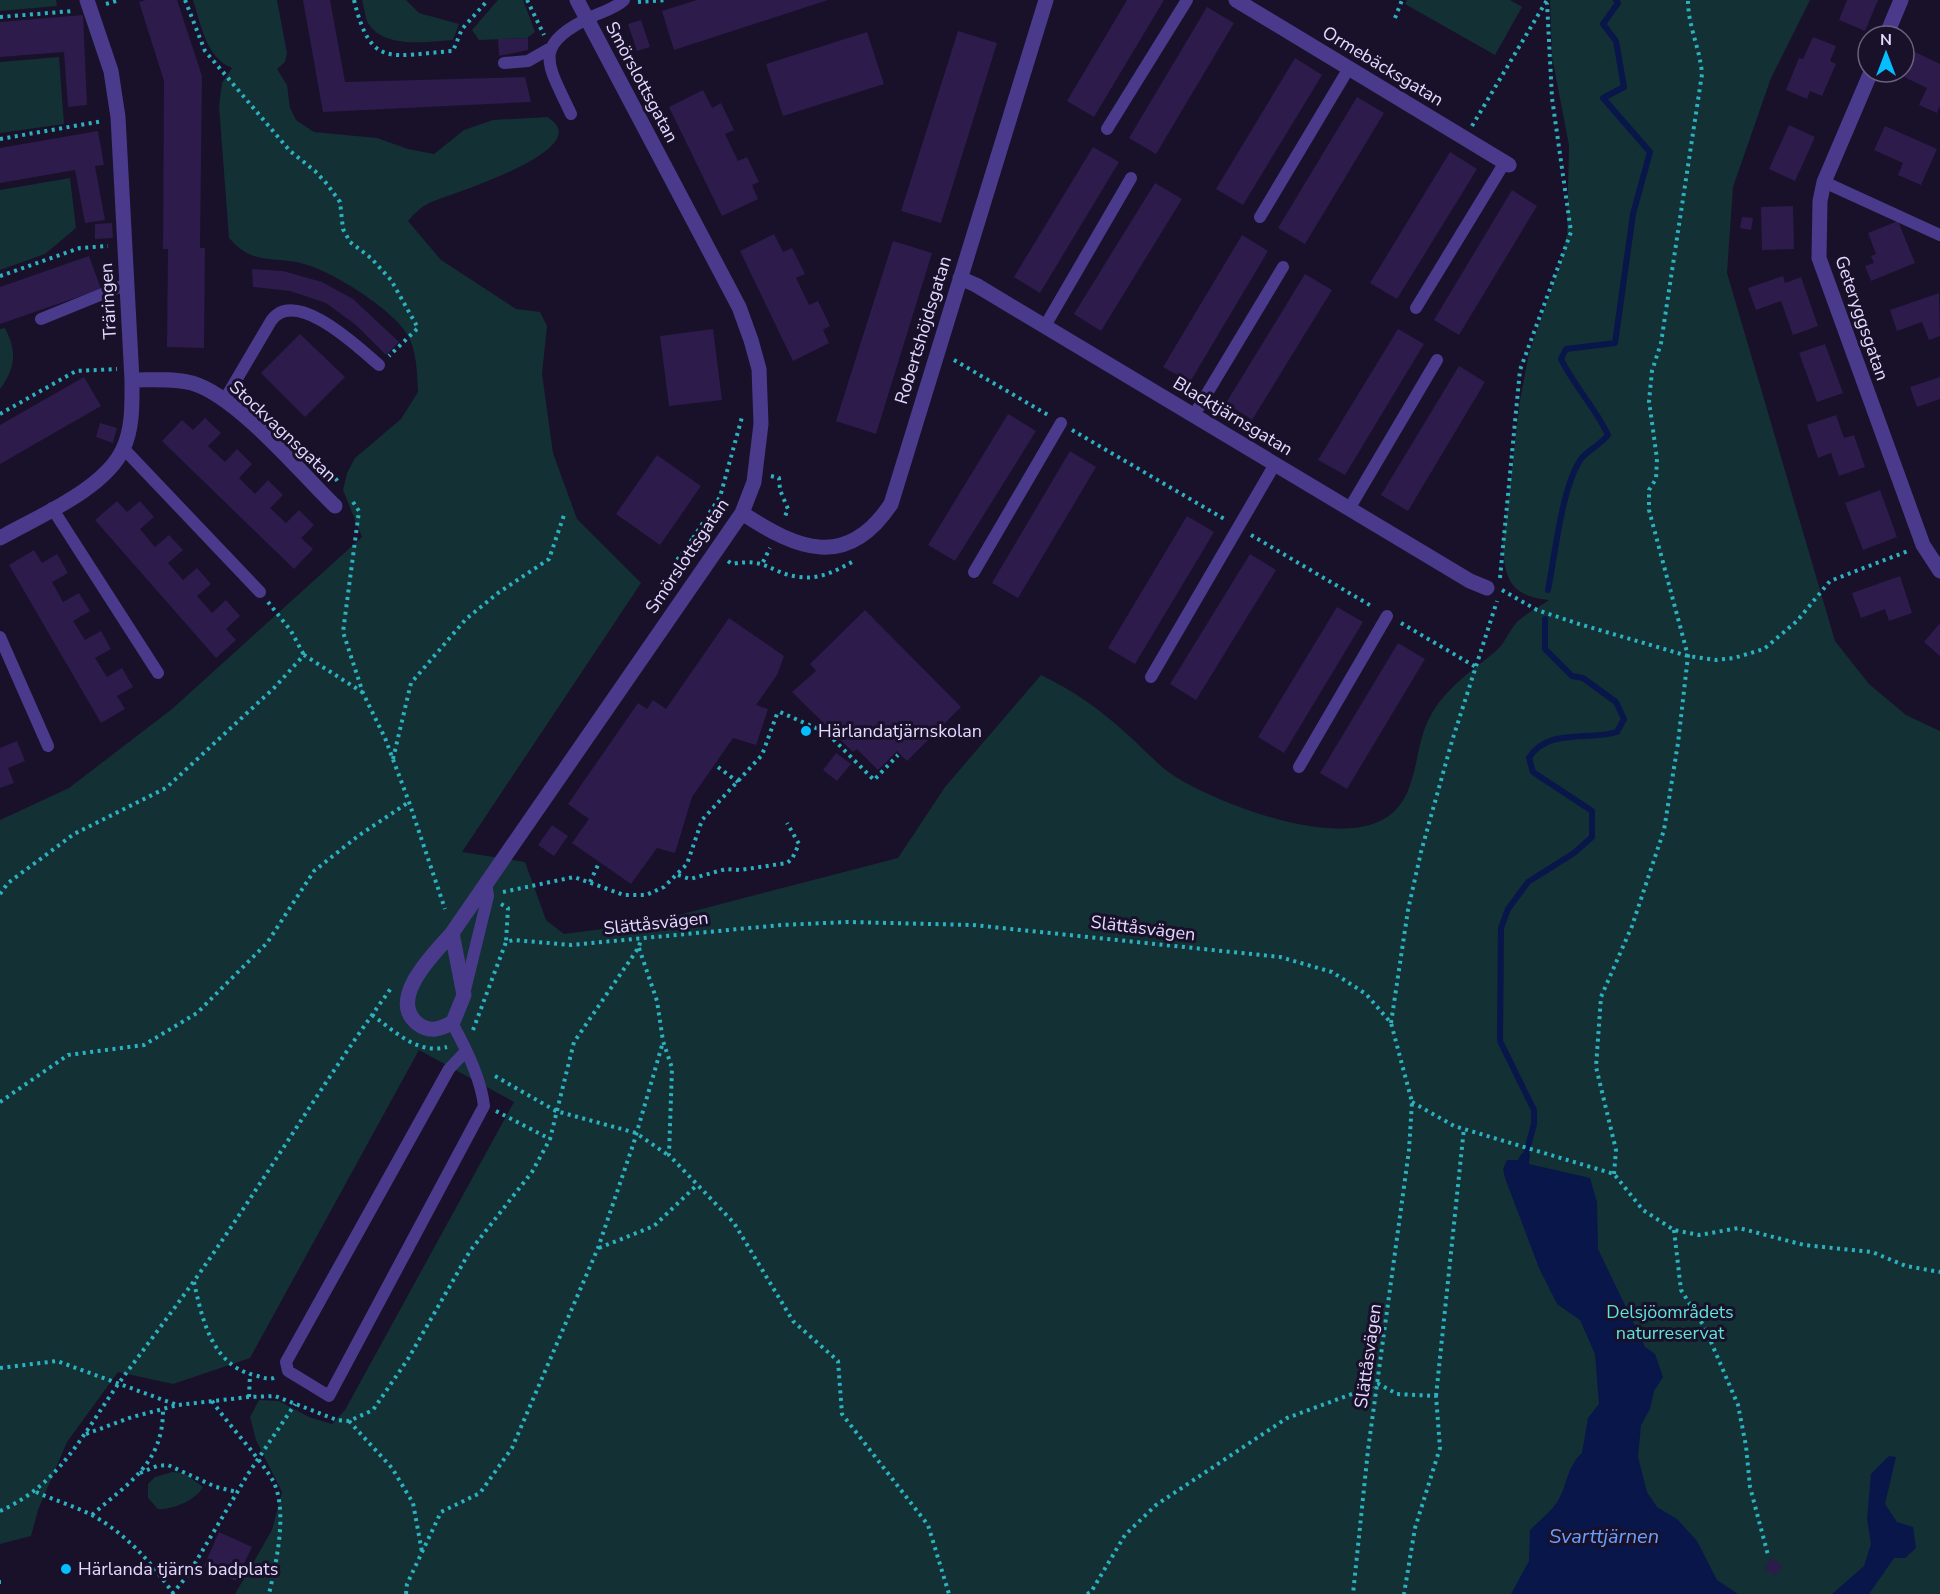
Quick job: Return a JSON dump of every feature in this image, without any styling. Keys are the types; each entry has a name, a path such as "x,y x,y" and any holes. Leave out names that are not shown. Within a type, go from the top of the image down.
{"street":[{"name":"Smörslottsgatan","path":"452,1023 440,1029 426,1029 412,1018 407,1002 413,982 487,888 742,513 755,472 761,424 759,369 739,307 577,0"},
{"name":"Robertshöjdsgatan","path":"742,513 776,535 806,547 823,549 853,541 870,531 891,504 1046,0"},
{"name":"Ormebäcksgatan","path":"1236,0 1507,163"},
{"path":"1891,24 1901,0"},
{"name":"Träringen","path":"0,538 100,478 117,461 130,421 128,284 118,117 111,71 89,4"},
{"name":"Geteryggsgatan","path":"1866,84 1824,182 1820,201 1819,258 1923,545 1940,571"},
{"name":"Blacktjärnsgatan","path":"960,278 1045,326 1470,581 1493,588"},
{"name":"Stockvagnsgatan","path":"131,374 184,382 225,399 335,506"},
{"path":"452,933 464,995 458,1015 452,1023"}],"lane":[{"path":"1107,129 1187,0"},
{"path":"571,114 551,71 548,59 552,42 587,19 623,1"},
{"path":"504,63 528,61 549,49"},
{"path":"1260,217 1349,68"},
{"path":"1416,308 1507,163"},
{"path":"1045,326 1131,178"},
{"path":"1824,182 1940,235"},
{"path":"1194,416 1283,267"},
{"path":"41,319 128,284"},
{"path":"225,399 275,315 284,311 302,312 319,319 379,366"},
{"path":"1349,509 1437,360"},
{"path":"974,572 1061,423"},
{"path":"123,448 260,592"},
{"path":"1151,677 1275,464"},
{"path":"52,508 158,673"},
{"path":"1299,767 1388,616"},
{"path":"0,637 48,746"},
{"path":"464,995 487,888"},
{"path":"452,1023 464,1046 483,1092 484,1106 329,1396 288,1371 286,1362 464,1046"}],"path":[{"path":"184,0 205,51 290,151 327,184 340,202 343,229 350,242 370,258 391,280 418,328 379,366"},
{"path":"354,0 361,30 371,46 388,55 453,51 462,29 488,0"},
{"path":"527,0 549,49"},
{"path":"623,1 666,0"},
{"path":"1395,18 1402,0"},
{"path":"1614,1174 1616,1150 1596,1067 1601,997 1632,926 1664,830 1678,743 1688,656 1655,541 1649,510 1649,490 1656,479 1658,459 1649,400 1652,371 1661,343 1702,74 1701,59 1688,16 1688,0"},
{"path":"1465,138 1547,1"},
{"path":"1391,1023 1408,910 1416,875 1452,741 1495,609 1493,588 1520,370 1571,232 1552,98 1547,1"},
{"path":"0,17 89,4"},
{"path":"0,139 118,117"},
{"path":"0,276 80,248 125,246"},
{"path":"950,358 1476,667"},
{"path":"0,414 76,371 131,374"},
{"path":"693,538 720,497 742,414"},
{"path":"729,467 779,478 780,490 788,509 762,563"},
{"path":"300,472 330,470 342,486"},
{"path":"347,494 359,511 344,632 363,693 393,759 445,909"},
{"path":"393,759 411,683 466,620 498,593 549,559 564,515"},
{"path":"1493,588 1537,610 1688,656 1716,660 1734,658 1764,649 1797,621 1830,581 1923,545"},
{"path":"260,592 291,631 304,655 363,693"},
{"path":"0,894 8,883 74,834 166,788 274,688 304,655"},
{"path":"487,888 574,877 606,890 635,896 654,892 678,875 691,855 702,820 762,756 777,714 780,712 827,733 874,780 898,756"},
{"path":"718,767 738,782"},
{"path":"0,1102 68,1055 144,1045 197,1013 267,943 314,871 358,836 409,802"},
{"path":"678,875 690,879 726,869 749,869 787,863 792,859 799,844 787,823"},
{"path":"590,882 598,866"},
{"name":"Slättåsvägen","path":"464,1046 477,1023 506,942 514,940 571,945 781,925 848,922 973,925 1280,957 1332,972 1365,994 1391,1023 1412,1102 1409,1150 1379,1384 1368,1450 1353,1594"},
{"path":"639,947 657,1001 663,1041 672,1068 669,1155"},
{"path":"372,1015 414,1046 436,1050 464,1046"},
{"path":"406,1594 441,1512 480,1493 512,1448 598,1248 636,1133 663,1041"},
{"path":"493,1073 497,1080 556,1111 636,1133 669,1155 734,1222 793,1321 838,1361 842,1414 928,1525 949,1594"},
{"path":"1412,1102 1454,1126 1614,1174 1643,1210 1674,1230 1699,1235 1739,1228 1804,1245 1872,1252 1906,1266 1940,1272"},
{"path":"484,1106 550,1138"},
{"path":"1404,1594 1414,1528 1440,1448 1436,1396 1464,1128"},
{"path":"598,1248 654,1226 698,1184"},
{"path":"1674,1230 1681,1290 1705,1328 1738,1405 1746,1446 1750,1487 1768,1555"},
{"path":"194,1281 200,1307 218,1352 239,1372 271,1380 288,1371"},
{"path":"0,1368 57,1361 178,1405"},
{"path":"249,1397 250,1374"},
{"path":"0,1511 36,1492 57,1472 119,1382"},
{"path":"1087,1594 1091,1592 1125,1535 1156,1505 1287,1418 1379,1384 1396,1394 1436,1396"},
{"path":"211,1401 273,1481 278,1501 280,1539 269,1594"},
{"path":"36,1492 92,1515 136,1547 172,1593 188,1575 237,1492 295,1404"},
{"path":"92,1515 140,1474 153,1456 160,1442 163,1410"},
{"path":"349,1421 392,1468 413,1503 422,1552"},
{"path":"140,1474 157,1466 168,1465 216,1487 237,1492"}],"green space":[{"path":"0,0 56,0 57,6 0,11"},
{"name":"Delsjöområdets naturreservat","path":"193,0 277,0 287,53 285,62 277,69 287,85 290,108 296,120 314,132 377,138 408,149 434,154 464,130 493,120 547,117 558,130 554,143 539,156 489,181 429,203 408,221 441,260 516,309 540,312 547,326 542,374 553,453 577,519 641,583 462,852 525,862 546,920 564,934 648,923 898,858 945,787 1041,675 1076,694 1097,709 1172,775 1227,802 1291,822 1324,828 1354,828 1380,821 1399,806 1405,798 1426,725 1440,702 1457,683 1497,650 1519,620 1549,600 1526,595 1512,584 1505,567 1503,543 1520,400 1529,353 1563,255 1567,233 1569,145 1552,57 1550,0 1810,0 1771,78 1733,187 1727,273 1835,641 1869,684 1906,715 1940,731 1940,1594 235,1594 272,1530 282,1492 256,1440 250,1417 259,1400 279,1401 309,1417 332,1424 345,1410 514,1102 419,1050 250,1358 173,1384 118,1372 67,1442 38,1510 31,1536 0,1544 0,820 69,788 172,709 362,537 343,490 347,473 355,458 401,419 418,392 413,348 407,334 389,314 360,292 330,274 292,261 255,257 238,247 229,238 219,106 222,83 232,68 216,57 210,48"},
{"path":"362,0 406,0 419,13 459,24 453,40 407,42 395,40 384,37 368,23"},
{"path":"498,0 523,0 535,32 527,38 479,40 472,30"},
{"path":"1407,0 1510,0 1522,7 1495,55 1405,4"},
{"path":"59,57 64,124 0,133 0,62"},
{"path":"70,178 76,228 45,254 0,270 0,190"},
{"path":"5,328 12,345 13,359 9,374 0,389 0,329"},
{"path":"172,1472 184,1473 203,1487 200,1492 184,1503 158,1509 148,1498 148,1484 155,1477"}],"water":[{"name":"Svarttjärnen","path":"1522,1153 1530,1154 1529,1164 1590,1178 1597,1202 1598,1249 1645,1347 1655,1354 1663,1377 1654,1391 1650,1409 1641,1425 1638,1457 1647,1492 1657,1507 1677,1519 1697,1541 1717,1580 1738,1594 1511,1594 1529,1561 1530,1530 1559,1499 1571,1469 1582,1453 1588,1418 1599,1404 1595,1354 1580,1320 1557,1304 1539,1268 1505,1178 1503,1169 1507,1160 1518,1160"},
{"path":"1889,1456 1896,1457 1885,1504 1897,1522 1913,1527 1916,1548 1905,1558 1894,1558 1869,1594 1832,1594 1864,1566 1871,1544 1867,1519 1871,1474"}],"building":[{"path":"177,0 202,76 200,248 205,248 204,348 167,347 168,249 163,249 164,81 139,2"},
{"path":"303,0 330,0 345,82 525,77 531,102 323,112"},
{"path":"697,0 828,0 674,50 662,11"},
{"path":"1127,0 1164,0 1094,117 1067,101"},
{"path":"1847,0 1878,0 1868,24 1856,24 1856,27 1839,20"},
{"path":"1207,7 1234,23 1156,154 1129,138"},
{"path":"83,15 87,105 68,107 64,52 0,57 0,22"},
{"path":"641,20 650,47 637,51 628,24"},
{"path":"958,31 997,43 941,223 901,211"},
{"path":"867,32 884,84 783,116 766,64"},
{"path":"1813,37 1836,46 1830,61 1836,64 1822,96 1810,91 1807,99 1786,90 1799,58 1803,59"},
{"path":"528,38 528,50 499,56 498,39"},
{"path":"1916,52 1940,64 1940,106 1937,113 1919,105 1927,88 1916,83"},
{"path":"1295,58 1322,75 1243,205 1216,189"},
{"path":"703,90 712,108 721,103 734,130 725,134 738,161 747,157 759,182 752,185 758,199 722,216 669,107"},
{"path":"1357,97 1384,113 1305,244 1278,228"},
{"path":"1789,125 1815,137 1795,181 1769,169"},
{"path":"1885,126 1937,149 1921,185 1898,175 1903,163 1874,150"},
{"path":"98,131 104,165 95,166 105,220 85,223 75,170 0,183 0,148"},
{"path":"1093,147 1119,162 1040,293 1014,277"},
{"path":"1450,152 1477,169 1397,299 1370,283"},
{"path":"1155,183 1182,199 1101,331 1074,314"},
{"path":"1512,190 1537,206 1459,335 1434,320"},
{"path":"1793,206 1794,249 1762,250 1761,207"},
{"path":"1742,217 1753,218 1751,230 1740,228"},
{"path":"1898,221 1915,263 1871,281 1865,266 1874,263 1871,256 1876,254 1868,233"},
{"path":"112,223 113,238 95,239 95,224"},
{"path":"774,234 783,252 792,248 805,274 796,278 809,305 818,301 830,326 823,330 829,343 793,361 740,251"},
{"path":"1242,235 1268,251 1190,382 1163,367"},
{"path":"893,241 932,253 876,434 836,421"},
{"path":"89,256 101,289 0,324 0,287"},
{"path":"252,269 283,271 322,282 353,299 399,342 386,355 356,325 326,303 290,291 253,287"},
{"path":"1305,274 1332,290 1252,420 1226,403"},
{"path":"1783,276 1785,283 1801,277 1818,326 1793,335 1781,301 1756,310 1748,288"},
{"path":"1939,293 1940,336 1929,340 1922,322 1897,331 1890,310"},
{"path":"713,329 722,400 669,406 660,336"},
{"path":"1398,329 1424,344 1345,475 1318,460"},
{"path":"300,334 345,377 305,417 261,373"},
{"path":"1825,344 1843,393 1817,402 1799,353"},
{"path":"1459,366 1485,382 1408,511 1381,495"},
{"path":"84,377 101,406 0,464 0,425"},
{"path":"1940,377 1940,399 1917,407 1910,387"},
{"path":"1008,414 1036,431 955,561 928,545"},
{"path":"1836,415 1844,438 1854,435 1865,467 1839,476 1831,453 1818,458 1807,425"},
{"path":"205,418 221,433 208,446 225,462 237,449 252,464 239,478 255,494 268,480 283,495 270,508 286,523 299,510 314,525 301,538 313,549 294,569 162,441 182,420 193,430"},
{"path":"100,423 117,428 113,443 96,437"},
{"path":"1070,451 1096,467 1018,598 992,583"},
{"path":"657,455 701,486 660,545 616,514"},
{"path":"1880,490 1897,537 1863,550 1845,503"},
{"path":"117,501 127,512 140,501 154,517 140,529 155,547 169,535 183,550 168,563 183,580 197,568 211,584 197,596 212,613 226,600 240,616 226,629 236,640 216,658 95,520"},
{"path":"1187,516 1214,532 1135,664 1108,648"},
{"path":"34,550 42,563 57,554 68,573 52,582 63,602 79,593 90,611 73,621 85,640 101,631 111,649 95,658 107,677 122,668 133,687 117,696 125,709 101,723 9,565"},
{"path":"1250,554 1276,570 1196,700 1170,684"},
{"path":"1900,576 1912,613 1889,621 1885,609 1861,618 1852,593"},
{"path":"1337,607 1363,622 1284,753 1258,737"},
{"path":"865,610 961,707 907,761 897,751 878,770 857,749 853,752 792,692 816,671 810,664"},
{"path":"729,618 784,656 777,675 756,705 768,709 756,745 733,738 692,797 675,853 657,848 631,884 572,843 589,819 568,804 638,703 647,709 653,700 666,709"},
{"path":"1940,623 1940,656 1924,642"},
{"path":"1398,643 1425,659 1347,789 1320,773"},
{"path":"17,741 25,761 8,768 14,783 0,788 0,748"},
{"path":"836,753 851,764 837,781 823,770"},
{"path":"552,825 568,836 554,856 538,845"},
{"path":"219,1532 252,1547 236,1581 204,1566"},
{"path":"1771,1558 1782,1565 1776,1576 1765,1569"}],"waterway":[{"path":"1548,590 1564,503 1574,471 1581,459 1608,435 1561,359 1566,349 1615,343 1633,214 1650,152 1603,98 1624,87 1616,41 1603,24 1618,3 1616,0"},
{"path":"1526,1154 1534,1124 1534,1110 1500,1041 1501,928 1508,909 1528,882 1574,853 1592,837 1592,811 1533,772 1529,758 1537,749 1557,739 1617,732 1624,719 1616,702 1583,678 1572,676 1545,649 1545,619"}],"place":[{"name":"Härlandatjärnskolan","path":"806,731"},
{"name":"Härlanda tjärns badplats","path":"66,1569"}]}
